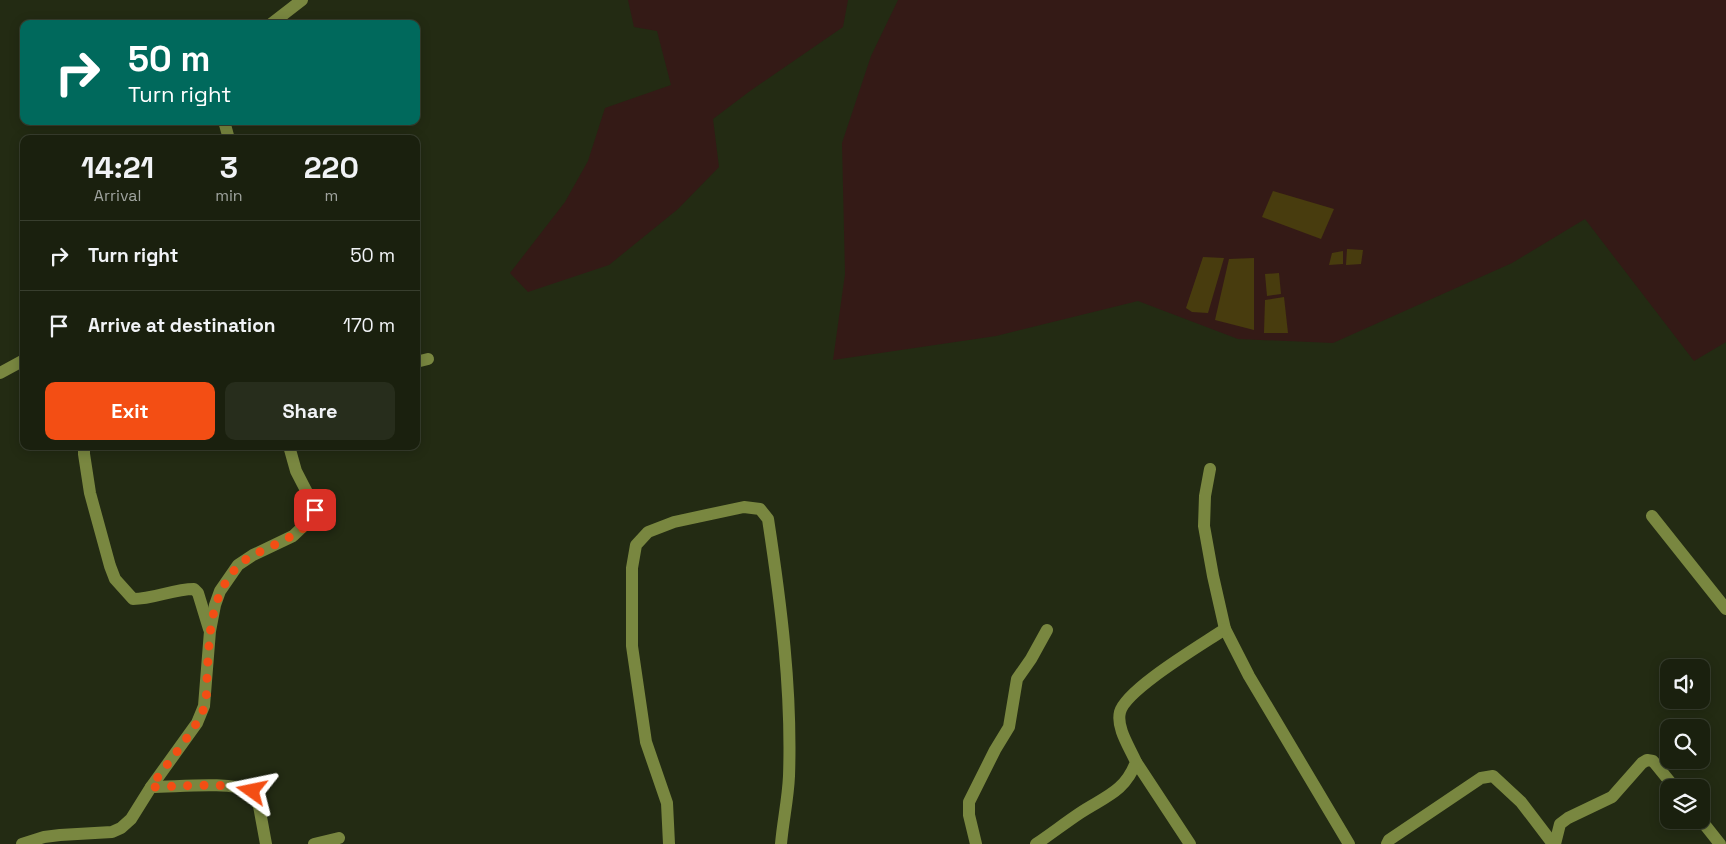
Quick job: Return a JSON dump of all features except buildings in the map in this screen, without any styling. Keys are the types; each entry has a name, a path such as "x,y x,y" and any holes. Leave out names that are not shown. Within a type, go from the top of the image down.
{"street":[{"path":"276,20 302,0"},
{"path":"0,373 20,362"},
{"path":"84,450 90,493 115,579 132,599 145,599 185,589 194,589 198,593 210,631"},
{"path":"22,844 44,837 112,832 121,828 131,819 151,787 197,723 204,706 210,631 220,590 238,565 253,555 268,550 292,536 314,516 315,510 298,476 290,450"},
{"path":"1210,470 1205,496 1204,526 1225,629 1249,676 1349,844"},
{"path":"669,844 667,803 646,742 632,646 632,568 636,545 648,532 674,522 744,507 760,509 768,519 782,616 788,702 789,777 781,844"},
{"path":"1652,516 1726,609"},
{"path":"1190,844 1136,762 1121,728 1120,713 1124,703 1138,690 1225,629"},
{"path":"976,844 968,815 969,802 995,750 1010,727 1011,707 1017,680 1047,630"},
{"path":"1554,844 1560,824 1568,818 1612,797 1642,763 1647,760 1653,761 1668,779"},
{"path":"1036,844 1082,812 1112,795 1132,772 1136,762"},
{"path":"1387,844 1389,840 1481,778 1492,776 1521,802 1554,844"},
{"path":"151,787 226,786 252,791 259,806 266,844"},
{"path":"1708,829 1720,844"},
{"path":"314,844 339,838"}],"shaded area":[{"path":"628,0 848,0 843,27 713,119 719,167 678,209 609,265 528,292 510,273 565,202 588,161 605,108 671,85 657,31 634,27"},
{"path":"898,0 1726,0 1726,342 1694,361 1585,219 1512,263 1333,343 1238,339 1138,301 996,336 833,360 845,274 842,143 871,56"},
{"path":"1273,191 1334,209 1321,239 1262,217"},
{"path":"1347,249 1363,250 1361,264 1346,265"},
{"path":"1343,251 1343,264 1329,265 1332,253"},
{"path":"1203,257 1224,258 1208,313 1192,312 1186,308"},
{"path":"1254,258 1254,330 1215,320 1229,259"},
{"path":"1279,273 1281,294 1267,296 1265,274"},
{"path":"1284,297 1288,333 1264,333 1265,300"}],"route":[{"path":"252,791 226,786 151,787 197,723 204,706 210,631 220,590 238,565 253,555 268,550 292,536 308,523 314,516 315,510"}]}
